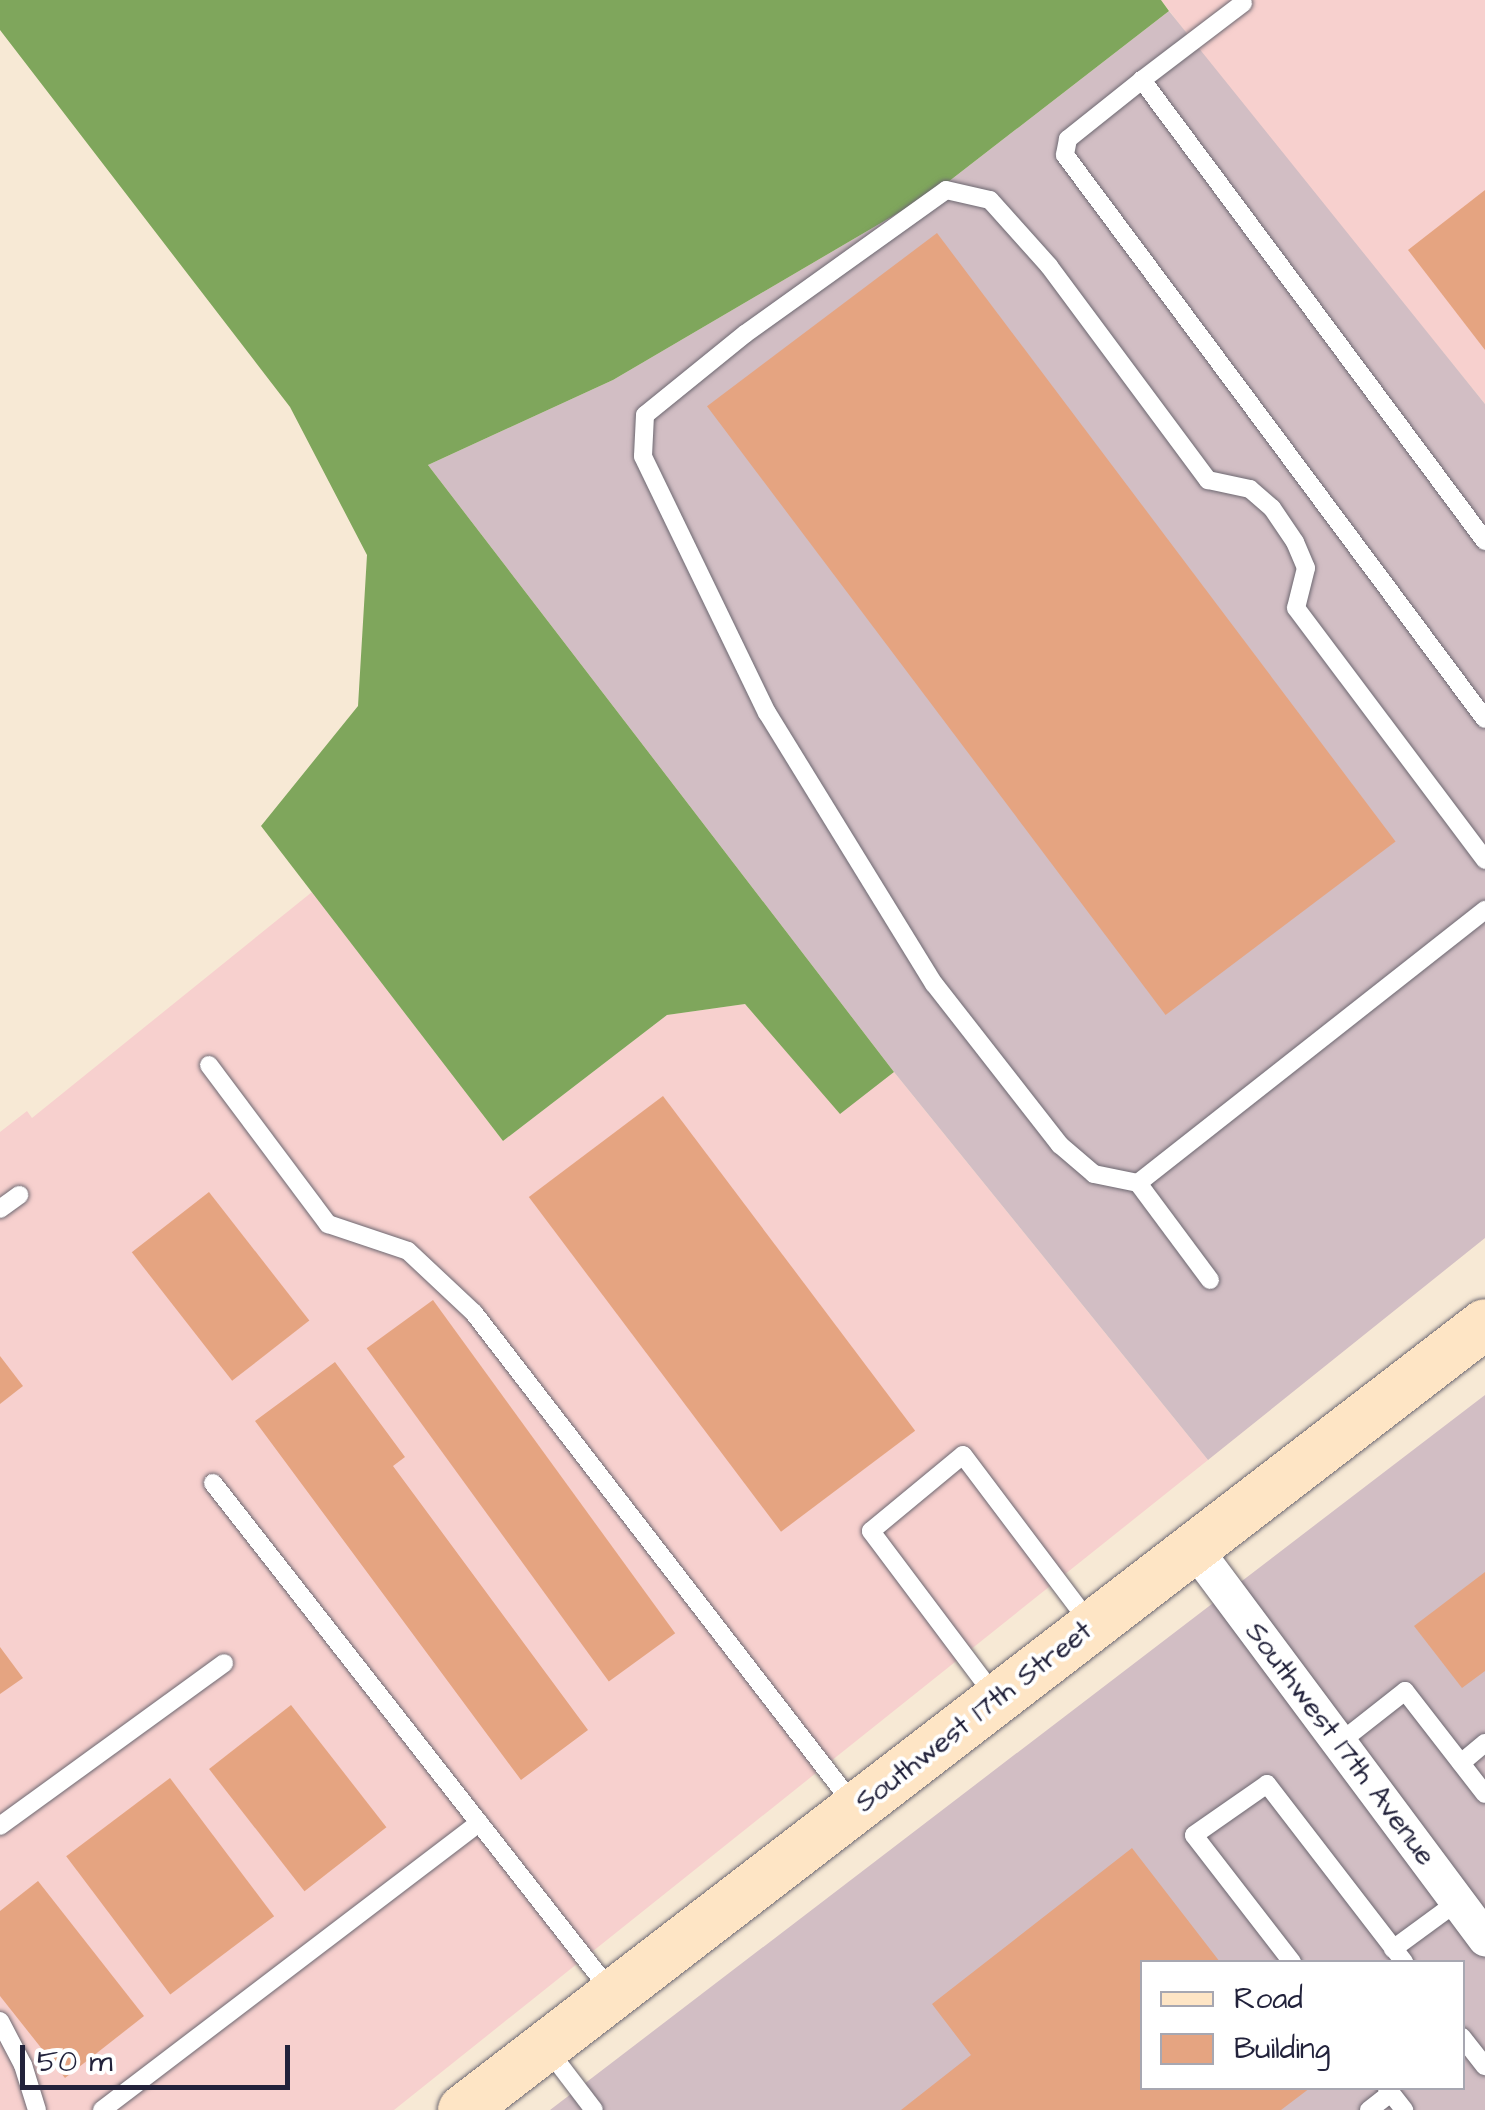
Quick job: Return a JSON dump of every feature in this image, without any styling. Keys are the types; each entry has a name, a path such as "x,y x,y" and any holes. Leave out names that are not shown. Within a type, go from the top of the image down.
{"main road":[{"name":"Southwest 17th Street","path":"463,2110 1194,1548 1480,1338"}],"street":[{"name":"Southwest 17th Avenue","path":"1194,1548 1475,1919"}],"lane":[{"path":"1243,1 1068,139 1065,155 1485,719"},
{"path":"1142,80 1485,541"},
{"path":"1210,1280 1138,1183 1094,1174 1060,1145 934,984 767,713 643,456 646,415 745,334 946,190 990,200 1049,266 1208,480 1250,489 1272,508 1295,542 1306,568 1296,608 1485,860"},
{"path":"1138,1183 1485,910"},
{"path":"209,1065 328,1224 408,1251 474,1313 856,1808"},
{"path":"0,1210 19,1195"},
{"path":"997,1700 871,1531 964,1455 1092,1626"},
{"path":"213,1484 614,1995"},
{"path":"0,1826 224,1663"},
{"path":"1339,1742 1405,1692 1485,1794"},
{"path":"1460,1763 1485,1743"},
{"path":"1290,1960 1194,1835 1266,1784 1398,1956 1475,1919"},
{"path":"102,2110 479,1824"},
{"path":"0,2021 24,2065 38,2110"},
{"path":"1465,2041 1485,2066"},
{"path":"546,2046 594,2110"},
{"path":"1369,2110 1389,2090 1404,2110"}],"shaded area":[{"path":"1161,0 1485,0 1485,404 1225,84"},
{"path":"1169,11 1485,404 1485,1238 1208,1460 894,1072 428,465 613,380 939,189"},
{"path":"312,892 503,1141 667,1015 745,1004 840,1113 894,1072 1208,1460 394,2110 0,2110 0,1132 27,1111 32,1118"},
{"path":"1485,1395 1485,2110 550,2110"}],"green space":[{"path":"0,0 1161,0 1169,11 939,189 613,380 428,465 894,1072 840,1114 745,1004 667,1015 503,1141 261,826 358,706 367,555 290,407 0,30"}],"building":[{"path":"1485,190 1485,350 1408,250"},
{"path":"937,233 1396,842 1166,1015 707,406"},
{"path":"663,1096 915,1431 781,1532 529,1197"},
{"path":"209,1192 309,1320 232,1381 132,1252"},
{"path":"433,1300 675,1633 609,1682 367,1348"},
{"path":"0,1356 23,1386 0,1404"},
{"path":"335,1362 405,1457 393,1466 588,1730 521,1780 255,1421"},
{"path":"1485,1572 1485,1671 1462,1688 1414,1626"},
{"path":"0,1647 23,1678 0,1694"},
{"path":"291,1705 386,1827 304,1891 209,1769"},
{"path":"170,1778 274,1916 170,1994 66,1856"},
{"path":"1132,1848 1218,1960 1140,1960 1140,2090 1307,2090 1281,2110 901,2110 971,2055 932,2004"},
{"path":"38,1881 144,2016 65,2078 0,1996 0,1911"}]}
